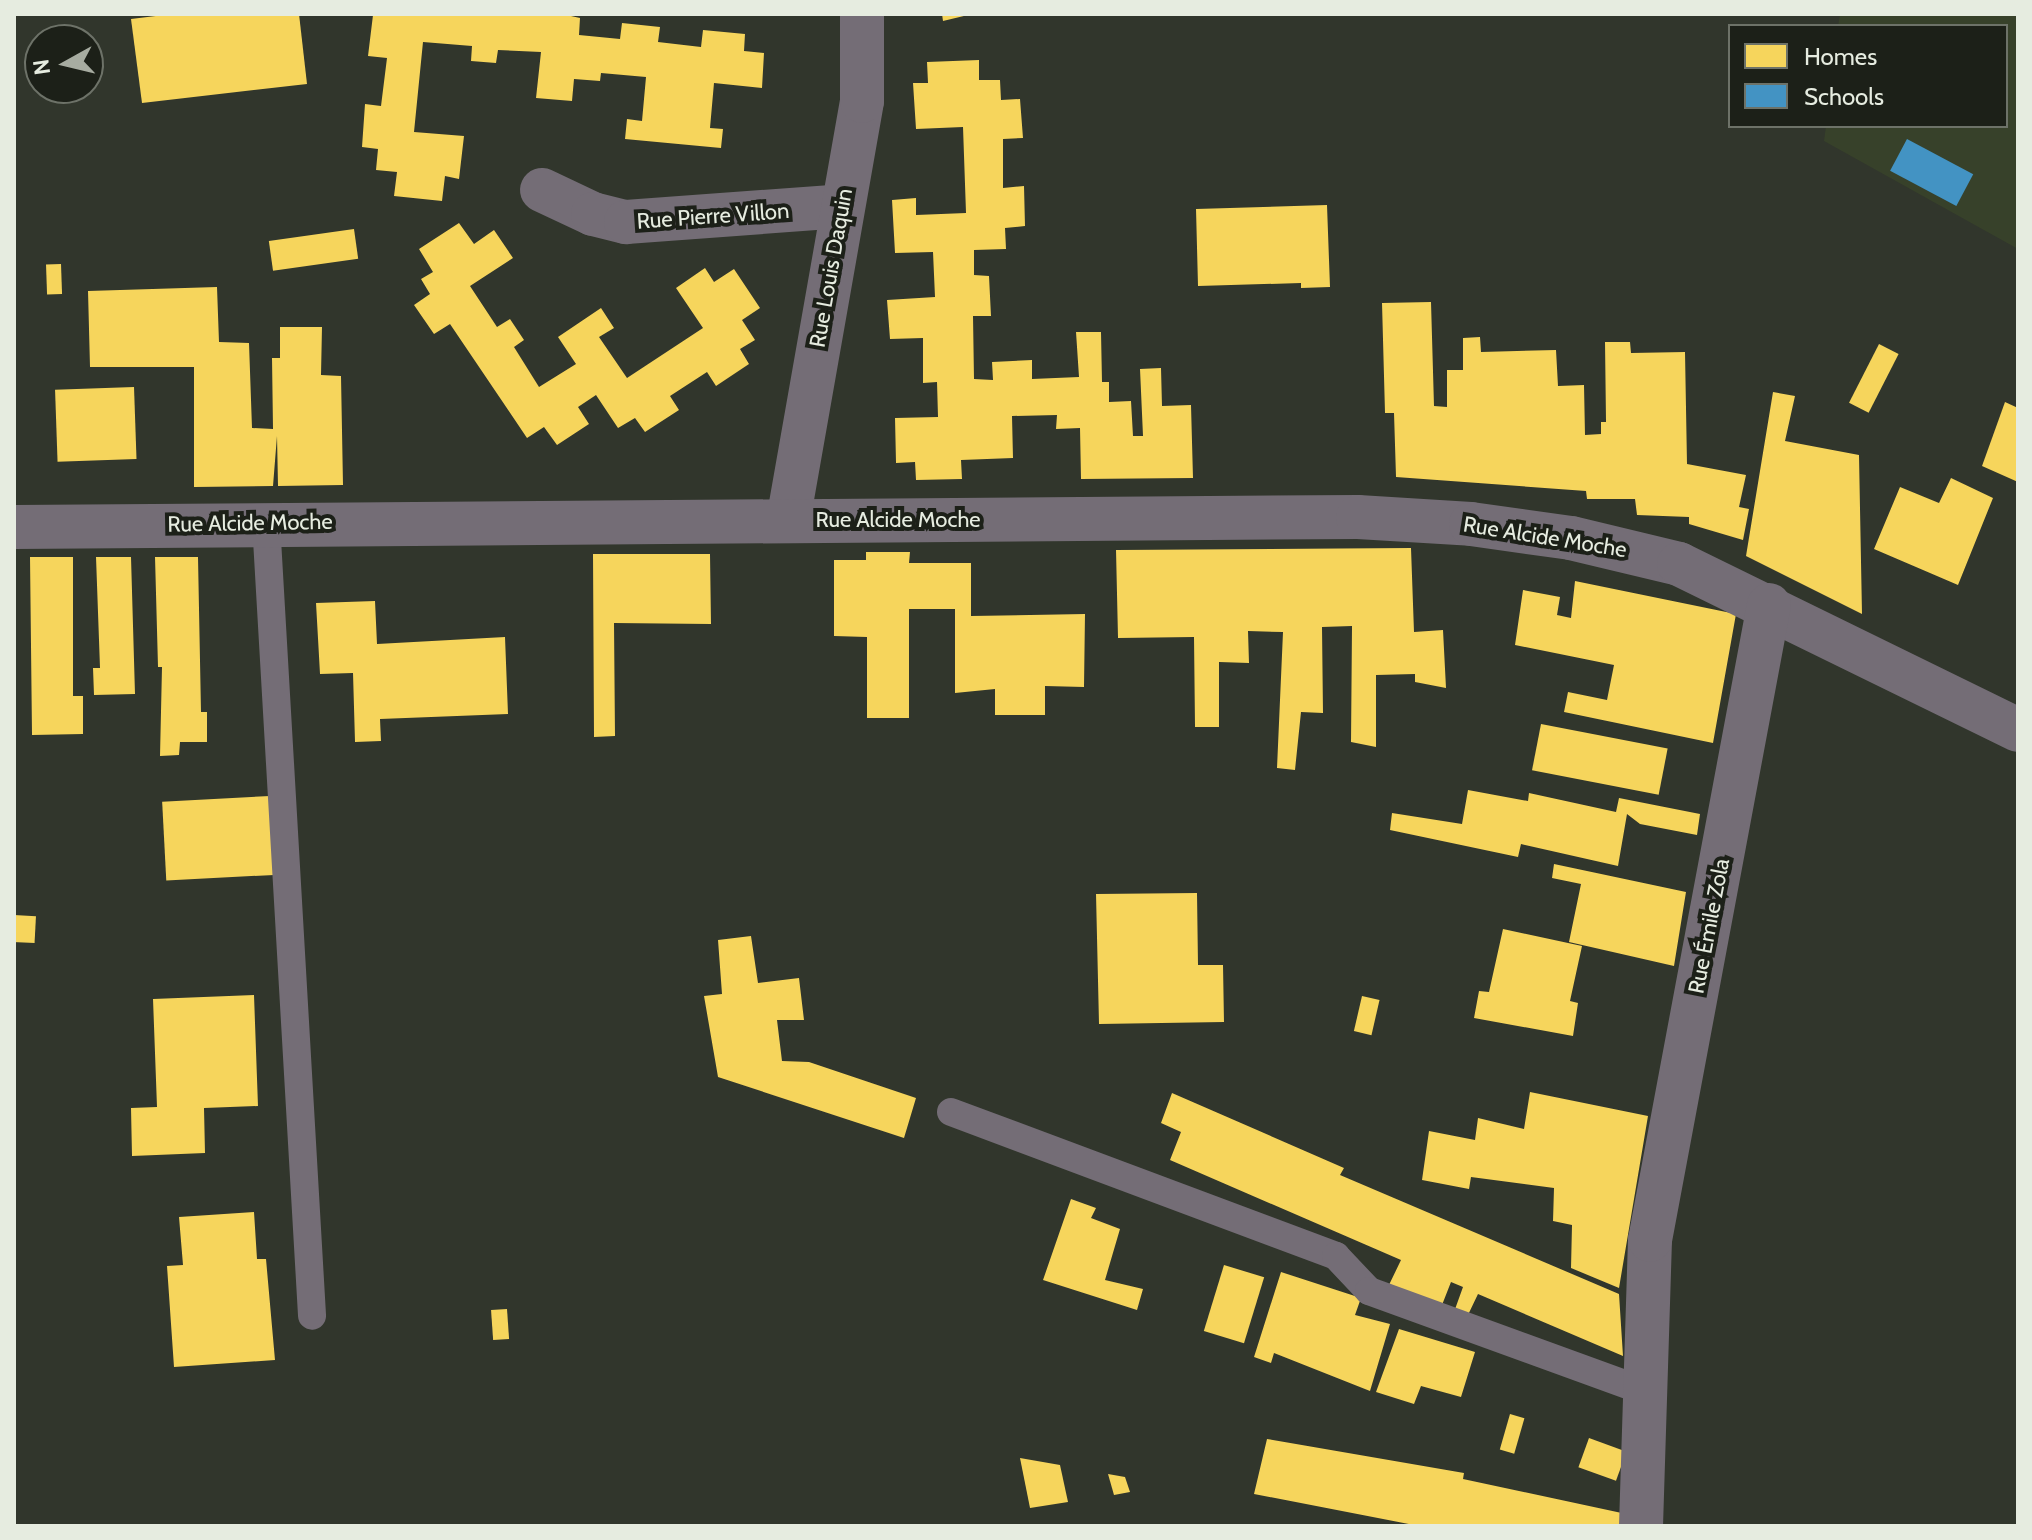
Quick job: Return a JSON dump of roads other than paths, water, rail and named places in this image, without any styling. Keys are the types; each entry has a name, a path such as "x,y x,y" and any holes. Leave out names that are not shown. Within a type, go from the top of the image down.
{"street":[{"name":"Rue Louis Daquin","path":"788,521 862,101 862,14"},
{"name":"Rue Pierre Villon","path":"542,190 593,214 626,222 842,206"},
{"name":"Rue Alcide Moche","path":"14,527 266,522 1358,517 1471,524 1649,555 1769,605"},
{"path":"1769,605 1867,659 2018,730"},
{"name":"Rue Émile Zola","path":"1641,1526 1650,1240 1769,605"}],"lane":[{"path":"266,522 312,1316"},
{"path":"951,1112 1336,1256 1369,1291 1644,1391"}]}
